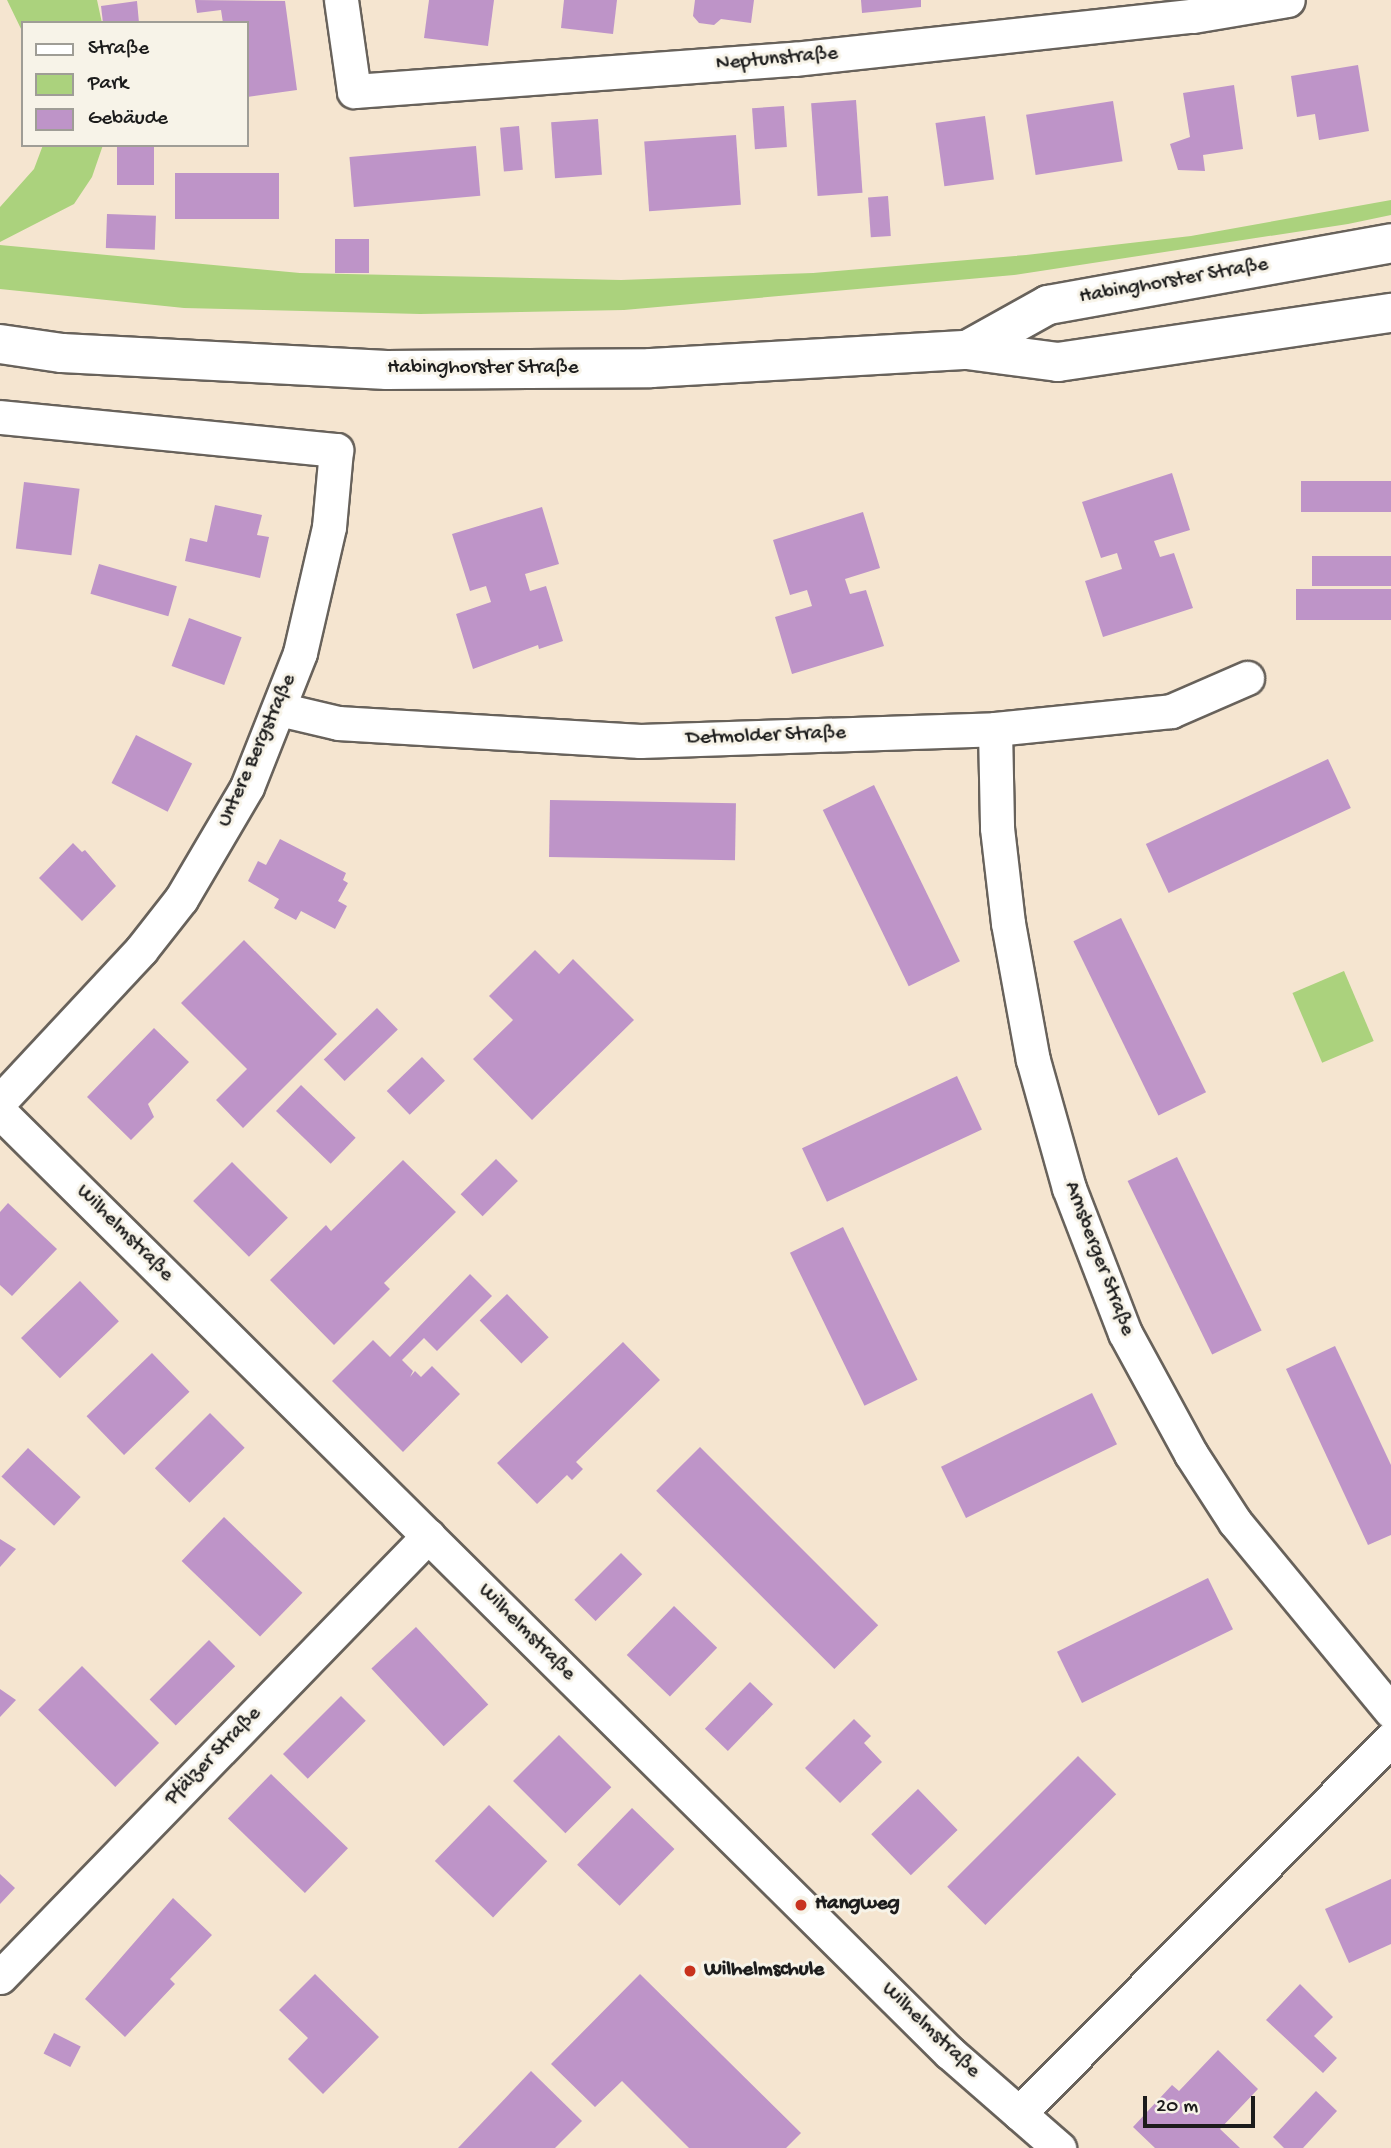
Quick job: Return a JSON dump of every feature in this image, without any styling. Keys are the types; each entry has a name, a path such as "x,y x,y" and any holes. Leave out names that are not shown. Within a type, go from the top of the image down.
{"main road":[{"name":"Habinghorster Straße","path":"967,350 1048,305 1391,243"},
{"name":"Habinghorster Straße","path":"0,344 61,353 387,370 650,368 967,350 1058,362 1391,313"}],"street":[{"name":"Neptunstraße","path":"341,0 354,90 794,60 1193,16 1288,0"},
{"name":"Untere Bergstraße","path":"0,417 336,450 328,527 300,653 247,787 181,899 141,950 0,1101"},
{"name":"Detmolder Straße","path":"279,709 338,723 640,741 995,729 1171,711 1247,678"},
{"name":"Arnsberger Straße","path":"995,729 997,828 1008,923 1033,1060 1069,1188 1125,1333 1191,1454 1235,1522 1391,1711"},
{"name":"Wilhelmstraße","path":"0,1112 950,2053 1059,2148"},
{"name":"Pfälzer Straße","path":"0,1977 428,1536"},
{"path":"1019,2113 1391,1739"}],"green space":[{"path":"7,0 97,0 102,21 21,21 21,29"},
{"path":"42,147 102,147 92,177 74,204 0,242 0,207 34,169"},
{"path":"1391,200 1391,215 1348,224 1014,275 624,310 420,314 184,308 0,289 0,245 300,273 621,280 813,273 1026,255 1191,236"},
{"path":"1344,971 1374,1041 1322,1063 1292,993"}],"building":[{"path":"195,0 285,1 297,90 248,97 248,21 223,21 221,10 197,13"},
{"path":"429,0 494,0 488,46 424,38"},
{"path":"564,0 617,0 613,34 561,28"},
{"path":"695,0 754,0 751,23 721,19 714,25 699,23 693,16"},
{"path":"861,0 921,0 921,7 862,13"},
{"path":"137,1 139,21 103,21 101,6"},
{"path":"1358,65 1369,131 1319,140 1315,114 1297,117 1291,76"},
{"path":"1234,85 1243,149 1203,155 1205,171 1178,170 1170,144 1190,137 1183,93"},
{"path":"856,100 862,193 818,196 811,103"},
{"path":"1113,101 1123,161 1036,175 1026,115"},
{"path":"784,106 787,147 755,149 752,108"},
{"path":"985,116 994,179 944,186 935,123"},
{"path":"598,119 602,175 555,178 551,122"},
{"path":"519,126 523,170 504,171 500,128"},
{"path":"736,135 741,205 649,211 644,141"},
{"path":"476,146 480,196 354,207 349,157"},
{"path":"117,147 154,147 154,185 117,185"},
{"path":"175,173 279,173 279,219 175,219"},
{"path":"888,196 891,236 871,237 868,197"},
{"path":"107,214 156,216 155,250 106,248"},
{"path":"335,239 369,239 369,273 335,273"},
{"path":"1172,473 1190,530 1154,541 1160,557 1174,553 1193,608 1103,637 1085,581 1122,569 1117,553 1101,558 1082,502"},
{"path":"1301,481 1391,481 1391,512 1301,512"},
{"path":"24,482 80,489 71,555 16,549"},
{"path":"215,505 262,515 257,535 269,537 260,578 185,561 190,538 207,542"},
{"path":"542,507 559,564 525,574 530,591 546,586 563,641 539,649 538,645 473,669 456,614 491,602 486,586 470,591 452,534"},
{"path":"863,512 880,568 845,579 850,594 866,590 884,646 792,674 775,617 812,606 807,590 790,595 773,540"},
{"path":"1312,556 1391,556 1391,586 1312,586"},
{"path":"99,564 177,586 168,616 90,594"},
{"path":"1296,589 1391,589 1391,620 1296,620"},
{"path":"189,618 242,637 224,685 172,666"},
{"path":"136,735 192,764 168,812 111,783"},
{"path":"1328,759 1351,808 1169,893 1146,844"},
{"path":"874,785 960,961 909,986 823,810"},
{"path":"550,800 736,803 735,860 549,857"},
{"path":"280,839 346,873 343,880 348,883 338,901 347,906 335,929 301,911 296,920 274,908 279,899 248,881 258,861 266,865"},
{"path":"73,843 82,852 85,850 116,886 82,921 39,878"},
{"path":"1121,918 1206,1092 1158,1116 1073,941"},
{"path":"244,940 337,1034 243,1128 216,1100 247,1069 181,1003"},
{"path":"535,950 559,974 573,959 634,1020 532,1120 473,1059 513,1020 489,996"},
{"path":"377,1008 398,1030 345,1081 324,1059"},
{"path":"154,1028 189,1062 148,1104 154,1117 131,1140 87,1097"},
{"path":"422,1057 445,1081 410,1115 387,1091"},
{"path":"957,1076 982,1129 827,1202 802,1148"},
{"path":"301,1085 356,1138 331,1164 276,1111"},
{"path":"1177,1157 1262,1330 1212,1355 1128,1181"},
{"path":"496,1159 518,1181 483,1216 461,1194"},
{"path":"403,1160 456,1212 384,1283 390,1289 334,1345 270,1280 326,1225 331,1231"},
{"path":"232,1162 288,1218 249,1257 193,1201"},
{"path":"8,1203 57,1249 12,1296 0,1285 0,1212"},
{"path":"843,1227 918,1380 864,1406 790,1253"},
{"path":"470,1274 492,1296 437,1351 424,1338 402,1360 413,1371 410,1377 415,1371 421,1377 432,1366 460,1394 403,1452 332,1381 373,1340 390,1357"},
{"path":"80,1281 119,1321 60,1378 21,1338"},
{"path":"507,1294 549,1337 521,1364 480,1320"},
{"path":"623,1342 660,1380 576,1462 583,1469 572,1480 567,1475 537,1504 497,1463"},
{"path":"1335,1346 1391,1465 1391,1535 1368,1545 1286,1369"},
{"path":"152,1353 190,1392 124,1455 87,1416"},
{"path":"1092,1393 1117,1444 966,1518 941,1467"},
{"path":"210,1413 245,1448 189,1503 155,1468"},
{"path":"700,1447 878,1625 834,1669 656,1491"},
{"path":"28,1448 81,1497 54,1526 1,1477"},
{"path":"224,1517 302,1593 260,1637 182,1561"},
{"path":"0,1539 16,1549 0,1567"},
{"path":"621,1553 642,1574 596,1621 574,1600"},
{"path":"1208,1578 1233,1629 1082,1703 1057,1652"},
{"path":"674,1606 717,1648 670,1697 627,1655"},
{"path":"416,1627 488,1705 444,1746 371,1669"},
{"path":"209,1640 235,1666 176,1726 150,1699"},
{"path":"82,1666 159,1743 115,1787 38,1710"},
{"path":"750,1682 773,1704 728,1751 705,1729"},
{"path":"0,1689 16,1700 0,1717"},
{"path":"341,1696 366,1721 308,1779 283,1754"},
{"path":"854,1719 871,1736 864,1743 882,1762 840,1803 805,1768"},
{"path":"559,1735 611,1787 565,1833 513,1781"},
{"path":"1078,1756 1116,1794 985,1925 947,1887"},
{"path":"271,1774 348,1848 305,1893 228,1819"},
{"path":"918,1789 958,1830 911,1875 871,1834"},
{"path":"489,1805 547,1861 493,1917 435,1861"},
{"path":"632,1808 674,1849 620,1906 577,1865"},
{"path":"0,1874 15,1888 0,1904"},
{"path":"1391,1879 1391,1944 1349,1963 1325,1909"},
{"path":"173,1898 212,1935 170,1979 175,1984 125,2037 85,1999"},
{"path":"315,1974 379,2037 323,2094 288,2059 308,2038 279,2010"},
{"path":"640,1974 801,2133 786,2148 689,2148 622,2081 595,2107 551,2064"},
{"path":"1300,1984 1333,2017 1314,2036 1337,2058 1323,2073 1266,2020"},
{"path":"54,2033 81,2047 70,2067 44,2053"},
{"path":"1218,2050 1258,2089 1220,2129 1240,2148 1155,2148 1133,2127 1172,2085 1179,2091"},
{"path":"531,2071 582,2121 555,2148 458,2148"},
{"path":"1316,2091 1337,2111 1303,2148 1284,2148 1273,2137"}],"place":[{"name":"Hangweg","path":"801,1905"},
{"name":"Wilhelmschule","path":"690,1971"}]}
